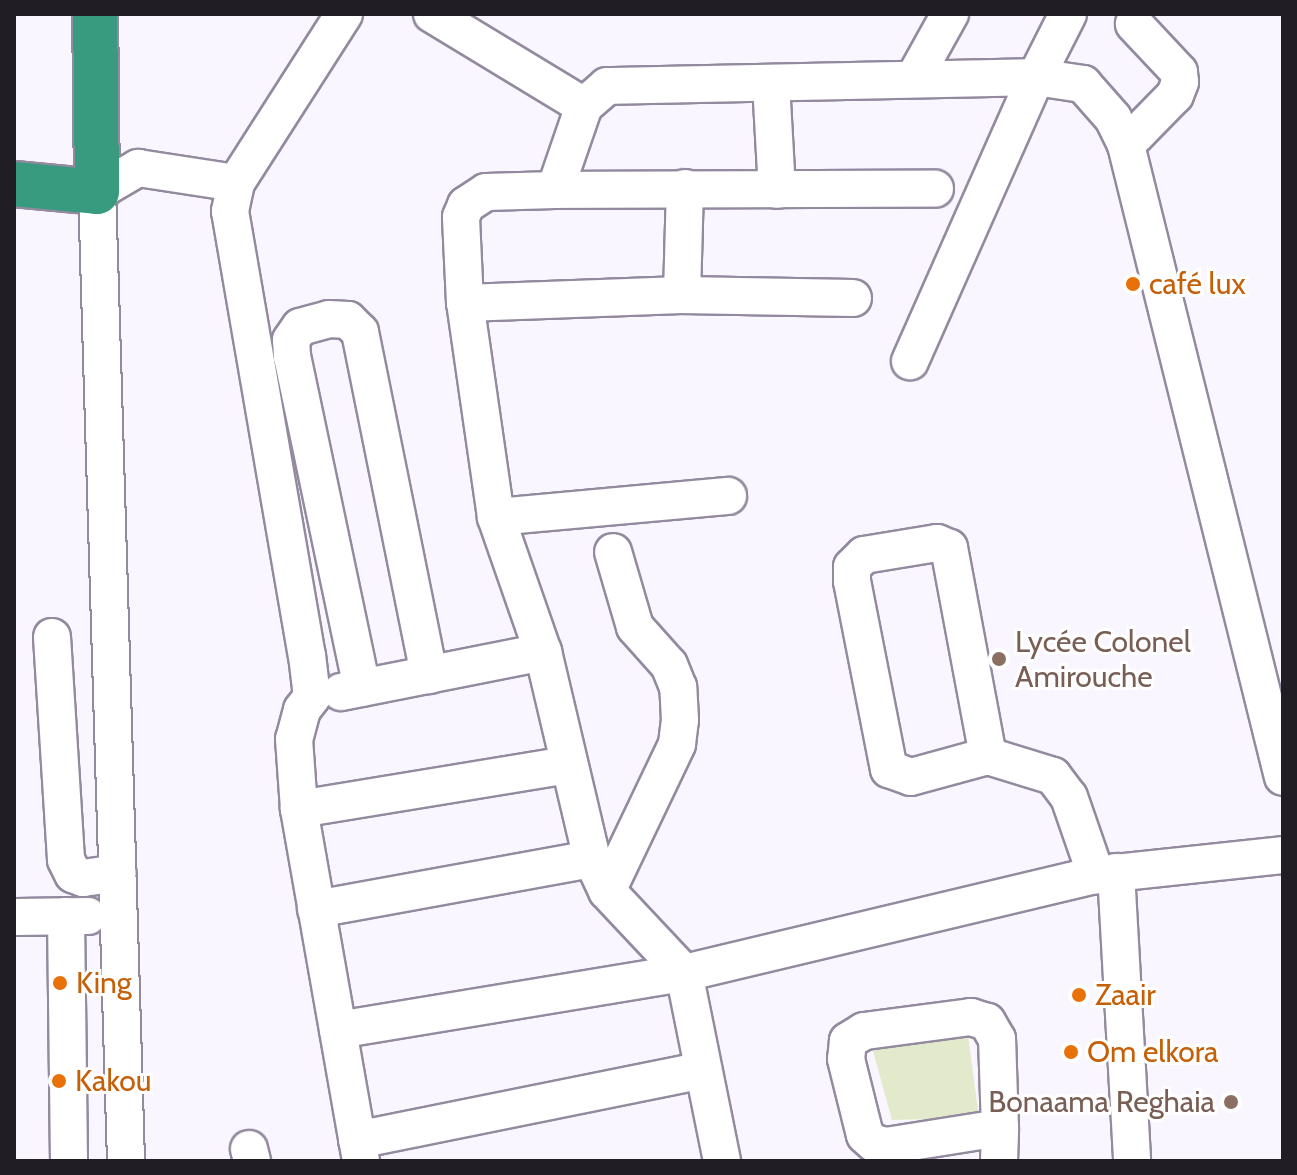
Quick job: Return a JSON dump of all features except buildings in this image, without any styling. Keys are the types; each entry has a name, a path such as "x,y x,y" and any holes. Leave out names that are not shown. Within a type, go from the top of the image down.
{"highway":[{"path":"14,184 97,192 95,14"}],"street":[{"path":"312,697 232,237 236,183 344,14"},
{"path":"432,14 584,106"},
{"path":"916,75 950,14"},
{"path":"910,361 1036,77 1068,14"},
{"path":"1126,145 1175,95 1180,82 1179,72 1134,24"},
{"path":"555,190 584,106 597,91 619,83 771,83 916,75 1036,77 1083,84 1107,110 1126,145 1283,777"},
{"path":"771,83 777,190"},
{"path":"126,1161 97,192 138,168 236,183"},
{"path":"682,295 685,188"},
{"path":"722,1161 684,973 607,891 592,859 567,765 543,652 496,517 465,303 459,232 466,205 497,189 935,189"},
{"path":"465,303 682,295 853,298"},
{"path":"362,688 292,357 291,340 300,327 329,319 348,320 360,332 429,675"},
{"path":"496,517 728,496"},
{"path":"988,756 949,548 937,543 864,555 852,567 852,581 889,769 911,777 988,756 1053,776 1069,797 1106,874 1132,1161"},
{"path":"607,891 677,744 680,720 678,687 669,665 635,627 613,552"},
{"path":"52,637 66,860 73,874 83,878 118,873"},
{"path":"543,652 312,697 302,710 294,739 299,809 359,1150 703,1070"},
{"path":"299,809 567,765"},
{"path":"338,1030 684,973 1106,874 1283,855"},
{"path":"316,909 592,859"},
{"path":"14,917 119,915"},
{"path":"66,916 69,1161"},
{"path":"971,1017 987,1022 997,1039 999,1144 886,1146 874,1143 865,1135 849,1074 848,1041 864,1031 971,1017"}],"green space":[{"path":"968,1035 979,1118 892,1120 871,1044"}],"place":[{"name":"café lux","path":"1133,284"},
{"name":"Lycée Colonel Amirouche","path":"999,659"},
{"name":"King","path":"60,983"},
{"name":"Zaair","path":"1079,995"},
{"name":"Om elkora","path":"1071,1052"},
{"name":"Kakou","path":"59,1081"},
{"name":"Bonaama Reghaia","path":"1231,1102"}]}
